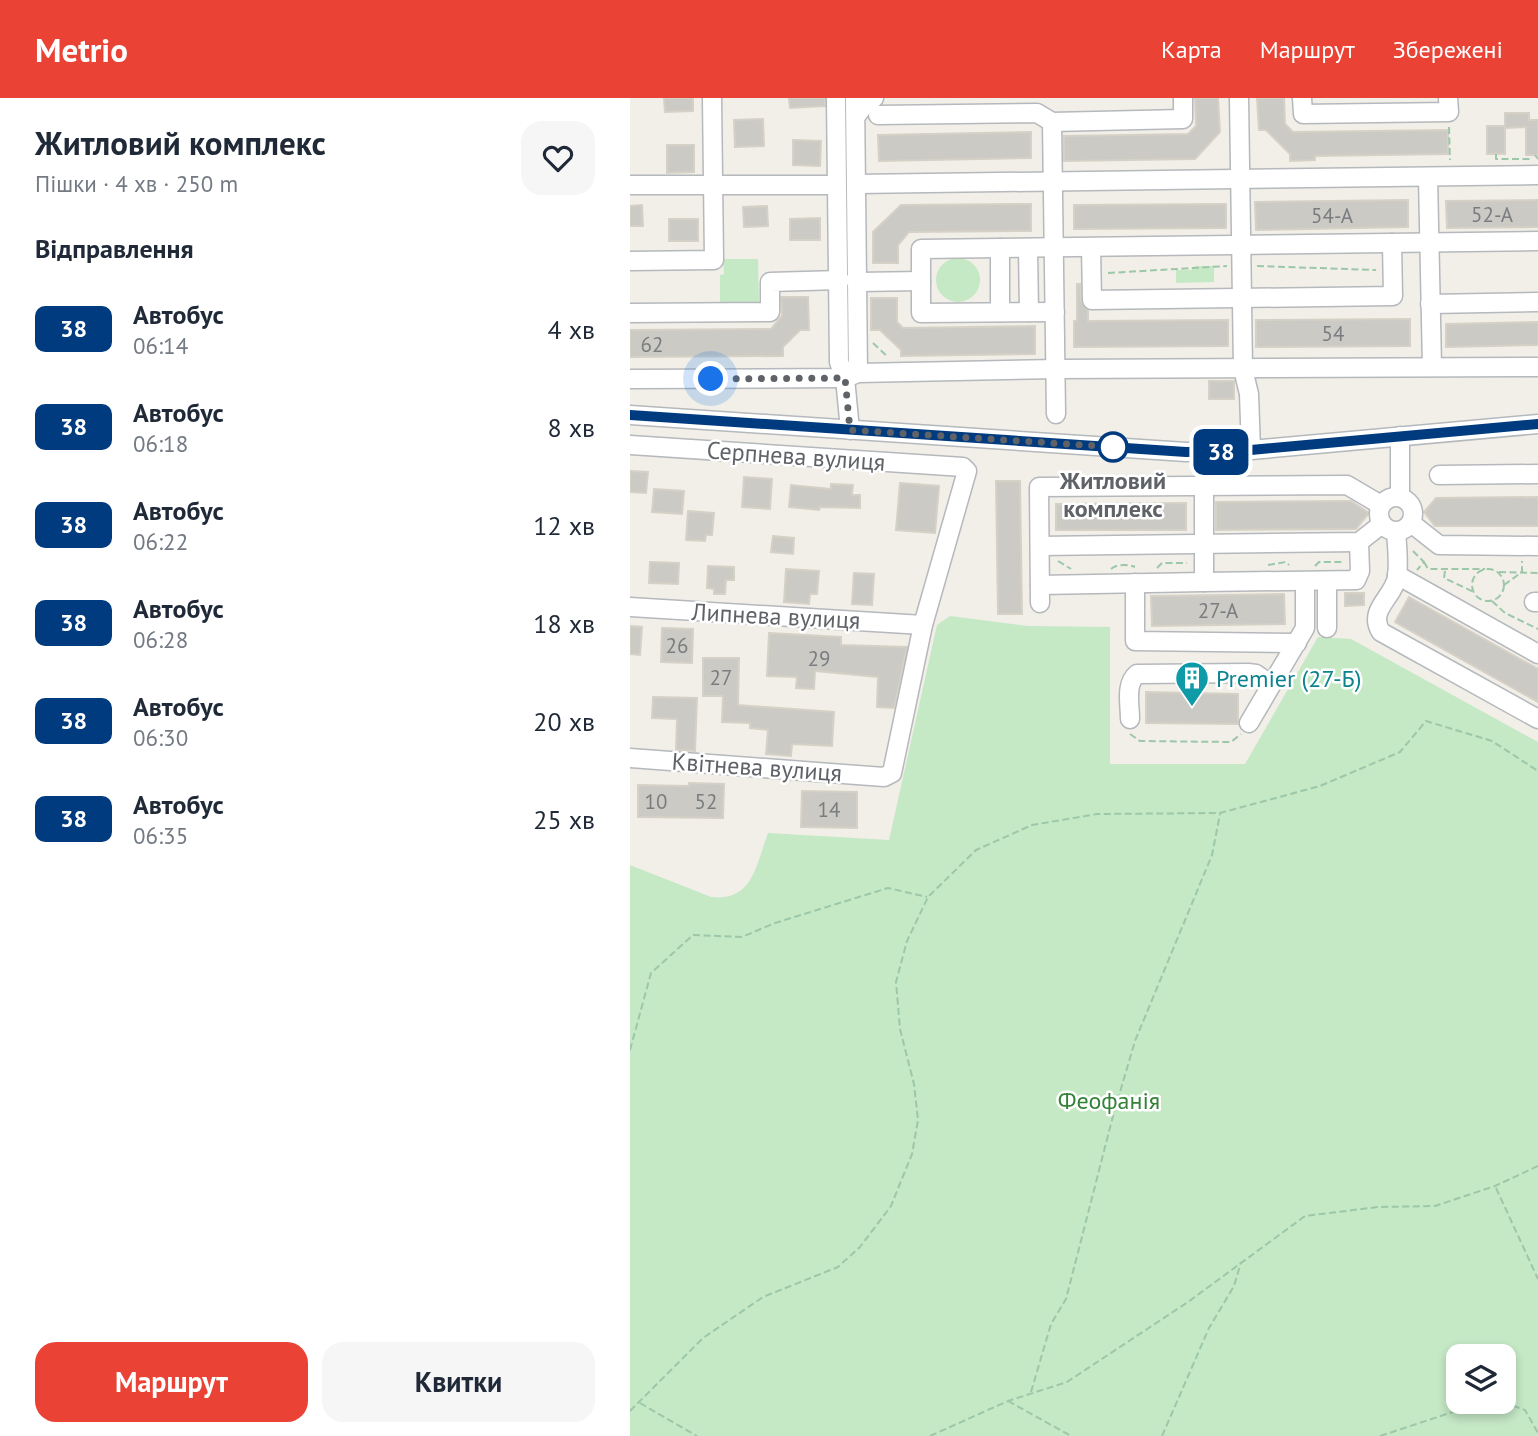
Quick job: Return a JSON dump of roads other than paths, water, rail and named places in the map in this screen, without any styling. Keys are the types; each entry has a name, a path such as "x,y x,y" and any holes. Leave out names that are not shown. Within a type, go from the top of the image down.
{"street":[{"path":"630,261 714,260 712,98"},
{"path":"836,98 839,362 852,376"},
{"path":"850,430 859,282 856,107 865,104 1183,119 1183,98"},
{"path":"1239,98 1243,369 1249,394 1251,450"},
{"path":"1302,98 1303,114 1448,105"},
{"path":"1042,111 1053,181 1056,414"},
{"path":"858,184 1538,175"},
{"path":"1428,177 1432,367"},
{"path":"630,185 836,185"},
{"path":"1055,312 921,313 921,249 1538,241"},
{"path":"1091,247 1092,300 1242,299 1393,296 1392,243"},
{"path":"1000,248 1000,313"},
{"path":"1028,248 1029,312"},
{"path":"630,313 770,312 770,282 840,280"},
{"path":"859,282 921,281"},
{"path":"1430,304 1538,302"},
{"path":"630,379 852,376 1056,369 1538,367"},
{"path":"630,415 1186,452 1251,450 1538,424"},
{"path":"1395,437 1391,500 1378,516 1398,530 1439,545 1538,546"},
{"name":"Серпнева вулиця","path":"630,446 963,467 967,471 923,625"},
{"path":"1439,475 1538,474"},
{"path":"1040,554 1204,545 1360,542 1398,530 1412,508 1347,485 1039,487 1040,594 1138,577 1201,575 1305,582 1350,582 1359,576 1360,542"},
{"path":"1201,575 1204,486"},
{"path":"1398,530 1406,575 1377,614 1377,626 1381,632 1538,719"},
{"path":"1406,575 1538,654"},
{"path":"1138,577 1136,641 1297,643"},
{"path":"1249,723 1305,628 1305,582"},
{"path":"1327,582 1327,628"},
{"name":"Липнева вулиця","path":"630,607 923,625"},
{"name":"Квітнева вулиця","path":"630,758 884,776 894,770 923,625"},
{"path":"1130,719 1131,679 1137,674 1248,673 1256,674 1270,684"}],"place":[{"name":"Житловий комплекс","path":"1113,447"},
{"name":"Premier (27-Б)","path":"1192,708"}],"park label":[{"name":"Феофанія","path":"1109,1100"}]}
